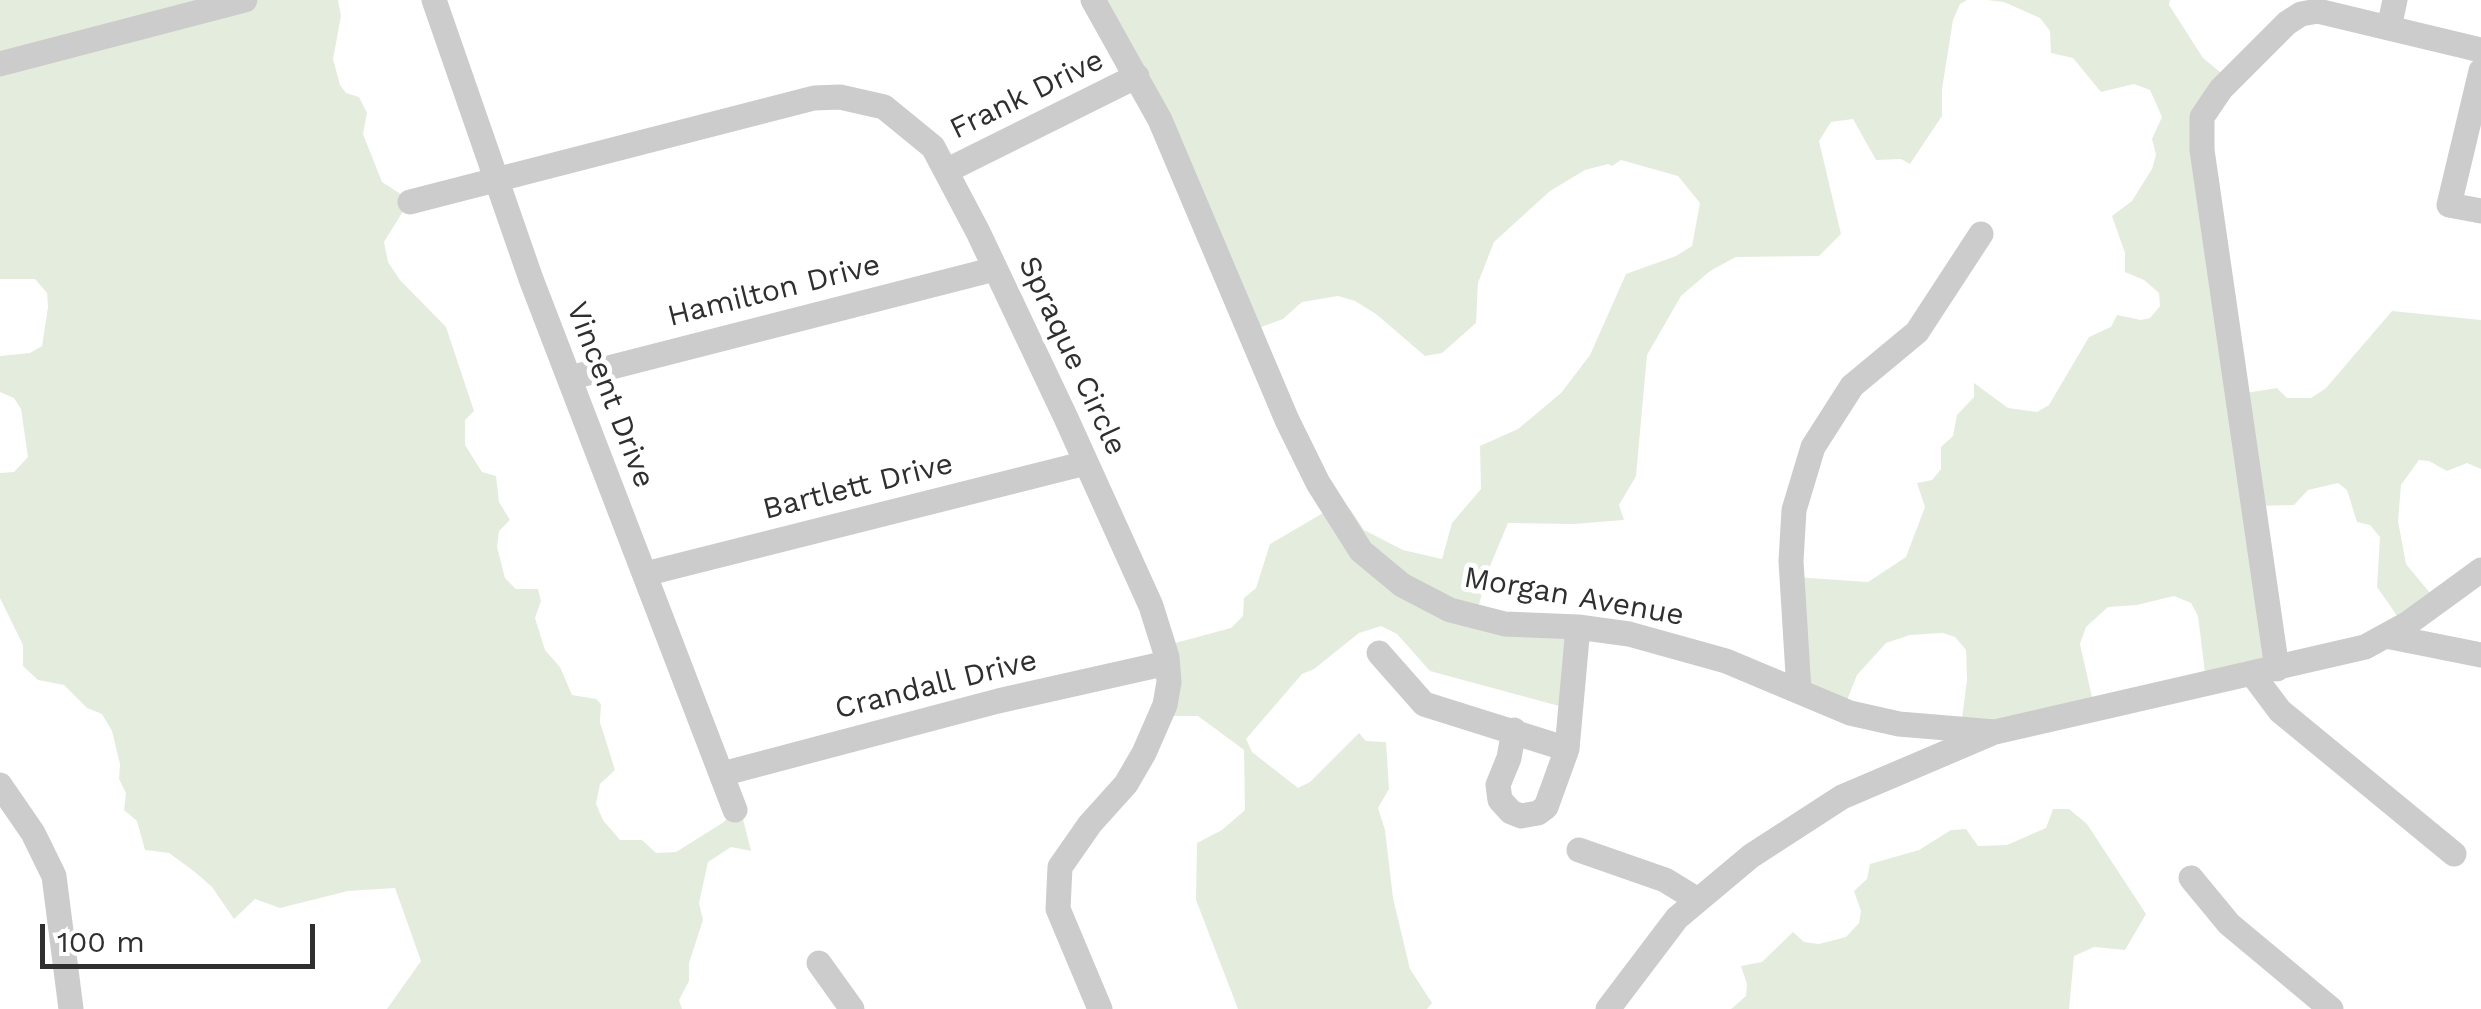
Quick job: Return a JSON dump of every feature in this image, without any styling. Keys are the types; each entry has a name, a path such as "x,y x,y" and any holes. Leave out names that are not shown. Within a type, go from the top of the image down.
{"street":[{"path":"0,64 245,0"},
{"name":"Vincent Drive","path":"434,0 530,279 734,810"},
{"name":"Morgan Avenue","path":"1093,0 1137,76 1198,204 1287,420 1318,483 1361,551 1402,585 1450,610 1506,624 1629,634 1686,648 1850,713 1898,724 1995,732 2365,647 2481,570"},
{"path":"2389,28 2395,0"},
{"path":"2454,854 2280,711 2265,672 2202,150 2202,117 2221,90 2287,23 2301,14 2318,11 2481,50"},
{"path":"2481,71 2449,205 2481,211"},
{"name":"Frank Drive","path":"946,171 1137,76"},
{"name":"Spraque Circle","path":"410,202 814,98 840,96 884,107 934,147 1086,462 1151,606 1167,663 1165,705 1144,752 1126,784 1090,824 1060,868 1058,908 1100,1009"},
{"path":"1799,691 1791,561 1794,510 1813,447 1852,386 1918,332 1980,234"},
{"name":"Hamilton Drive","path":"569,378 995,269"},
{"name":"Bartlett Drive","path":"645,574 1086,462"},
{"path":"1514,730 1498,792 1505,806 1521,816 1538,813 1546,807 1568,748 1578,627"},
{"path":"2386,636 2481,655"},
{"path":"1379,653 1424,704 1568,748"},
{"name":"Crandall Drive","path":"722,774 998,702 1167,663"},
{"path":"1608,1009 1677,918 1751,856 1842,797 1995,732"},
{"path":"0,786 33,834 54,876 71,1009"},
{"path":"1578,850 1665,880 1696,900"},
{"path":"2191,878 2229,924 2331,1009"},
{"path":"819,963 852,1009"}],"green space":[{"path":"0,0 338,0 341,16 333,59 340,85 346,93 359,97 367,113 363,134 382,182 410,200 384,242 388,262 400,280 446,327 474,411 465,420 465,445 482,472 496,476 499,502 510,520 499,531 497,547 505,578 516,589 538,589 541,601 535,618 545,650 560,667 572,695 596,699 601,704 600,722 615,770 600,784 596,804 603,820 620,840 642,840 656,853 676,852 724,822 735,808 742,815 751,851 731,847 708,862 699,903 703,920 689,963 689,981 679,1000 682,1009 387,1009 421,961 395,888 348,891 280,908 255,899 234,919 212,887 195,872 169,853 145,850 137,821 124,810 126,793 119,779 120,764 112,731 102,714 87,708 64,685 38,680 23,666 23,645 0,598 0,473 14,472 28,457 21,409 14,398 0,392 0,356 30,353 42,346 48,307 47,293 35,279 0,279"},
{"path":"1094,0 1967,0 1960,4 1953,20 1942,89 1942,116 1910,164 1901,159 1876,160 1853,119 1831,122 1819,141 1841,234 1819,256 1736,257 1710,271 1681,296 1647,355 1636,476 1619,505 1624,520 1508,523 1488,571 1477,612 1570,625 1570,709 1430,671 1397,634 1381,626 1359,633 1302,674 1246,739 1252,752 1298,788 1310,782 1359,733 1366,741 1386,742 1389,789 1378,808 1410,969 1432,1003 1427,1009 1238,1009 1196,900 1197,843 1222,830 1245,810 1244,750 1198,716 1162,716 1164,646 1231,628 1243,616 1244,598 1256,588 1270,544 1330,509 1350,509 1364,530 1403,550 1442,559 1452,523 1481,489 1480,446 1518,429 1561,393 1590,355 1626,274 1692,246 1700,203 1678,176 1621,160 1612,166 1585,170 1550,191 1494,242 1478,283 1476,323 1442,353 1425,356 1376,314 1338,296 1302,302 1283,319 1253,330"},
{"path":"1987,0 2170,0 2169,5 2203,58 2231,81 2208,123 2239,394 2277,388 2287,398 2311,398 2326,388 2392,311 2481,320 2481,469 2467,463 2447,471 2419,460 2401,485 2398,521 2406,564 2435,599 2402,623 2377,587 2380,537 2370,525 2357,522 2347,490 2338,483 2308,490 2294,505 2258,506 2276,661 2206,681 2198,616 2191,603 2174,596 2108,607 2086,627 2080,644 2094,706 1961,726 1966,650 1955,637 1943,633 1910,635 1886,643 1857,675 1844,708 1808,694 1794,577 1868,582 1906,557 1925,507 1917,483 1932,480 1941,469 1941,447 1953,436 1957,415 1974,397 1974,383 2008,408 2037,412 2049,405 2089,337 2111,327 2117,315 2141,320 2150,318 2160,306 2159,293 2144,280 2125,272 2125,253 2112,216 2132,201 2152,169 2156,155 2152,139 2162,117 2150,90 2134,84 2101,92 2073,58 2051,53 2050,31 2040,18 2004,2"},
{"path":"2053,809 2069,809 2087,824 2146,914 2125,950 2094,947 2074,956 2069,1009 1731,1009 1746,996 1741,966 1762,962 1793,932 1804,942 1819,944 1846,937 1859,923 1861,911 1854,891 1867,879 1870,864 1919,850 1951,830 1966,829 1978,846 2007,845 2046,828"}]}
